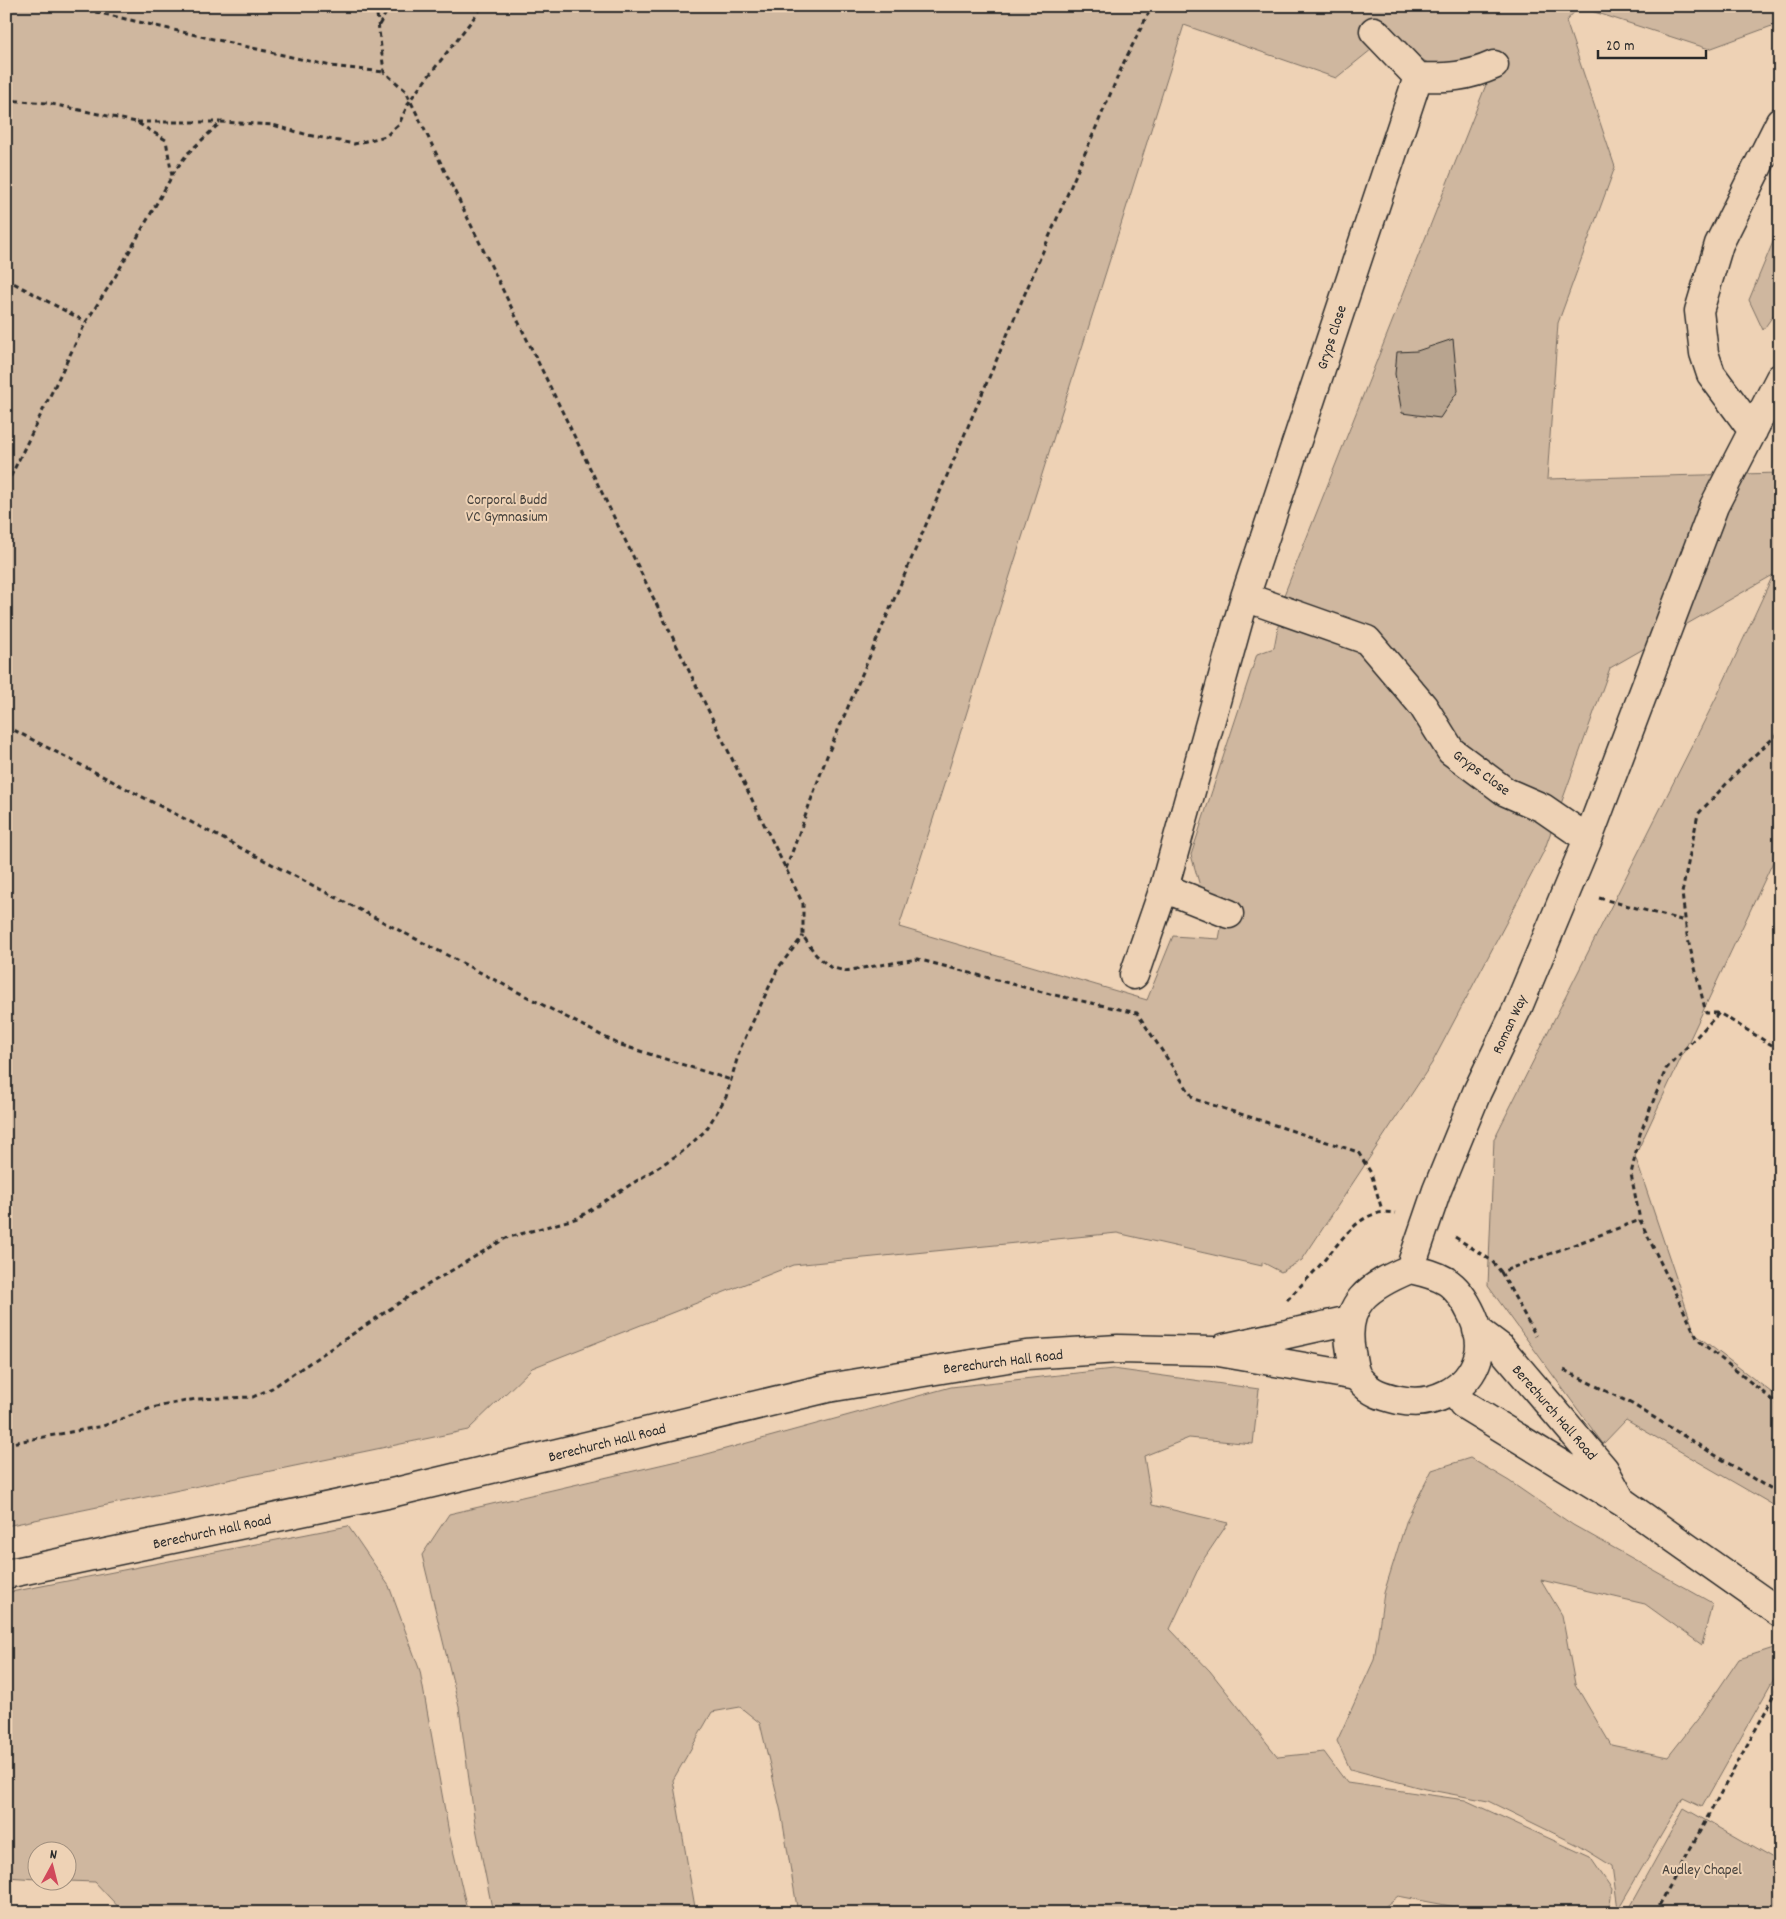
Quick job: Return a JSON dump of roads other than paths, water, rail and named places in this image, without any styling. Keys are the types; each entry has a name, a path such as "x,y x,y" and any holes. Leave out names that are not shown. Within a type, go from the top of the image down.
{"street":[{"path":"1374,31 1418,77 1449,78 1473,74 1494,65"},
{"name":"Gryps Close","path":"1134,975 1164,888 1245,597 1418,77"},
{"path":"1752,431 1711,374 1704,352 1699,311 1719,244 1780,122"},
{"name":"Roman Way","path":"1410,1269 1437,1190 1477,1092 1518,1007 1588,839 1714,506 1780,378"},
{"name":"Gryps Close","path":"1245,597 1368,640 1423,706 1452,751 1506,792 1542,808 1588,839"},
{"path":"1164,888 1229,914"},
{"path":"1410,1269 1433,1274 1448,1282 1467,1305 1477,1330 1479,1356 1469,1375 1454,1390 1422,1402 1407,1402 1369,1391 1356,1376 1350,1348 1350,1320 1356,1304 1383,1280 1410,1269"},
{"name":"Berechurch Hall Road","path":"1213,1351 1350,1320"},
{"name":"Berechurch Hall Road","path":"1477,1330 1501,1348 1604,1469 1624,1503"},
{"name":"Berechurch Hall Road","path":"6,1574 387,1494 828,1388 1026,1355 1118,1349 1213,1351 1356,1376"},
{"name":"Berechurch Hall Road","path":"1454,1390 1463,1404 1624,1503 1780,1613"}],"park label":[{"name":"Corporal Budd VC Gymnasium","path":"507,508"},
{"name":"Audley Chapel","path":"1702,1869"}]}
